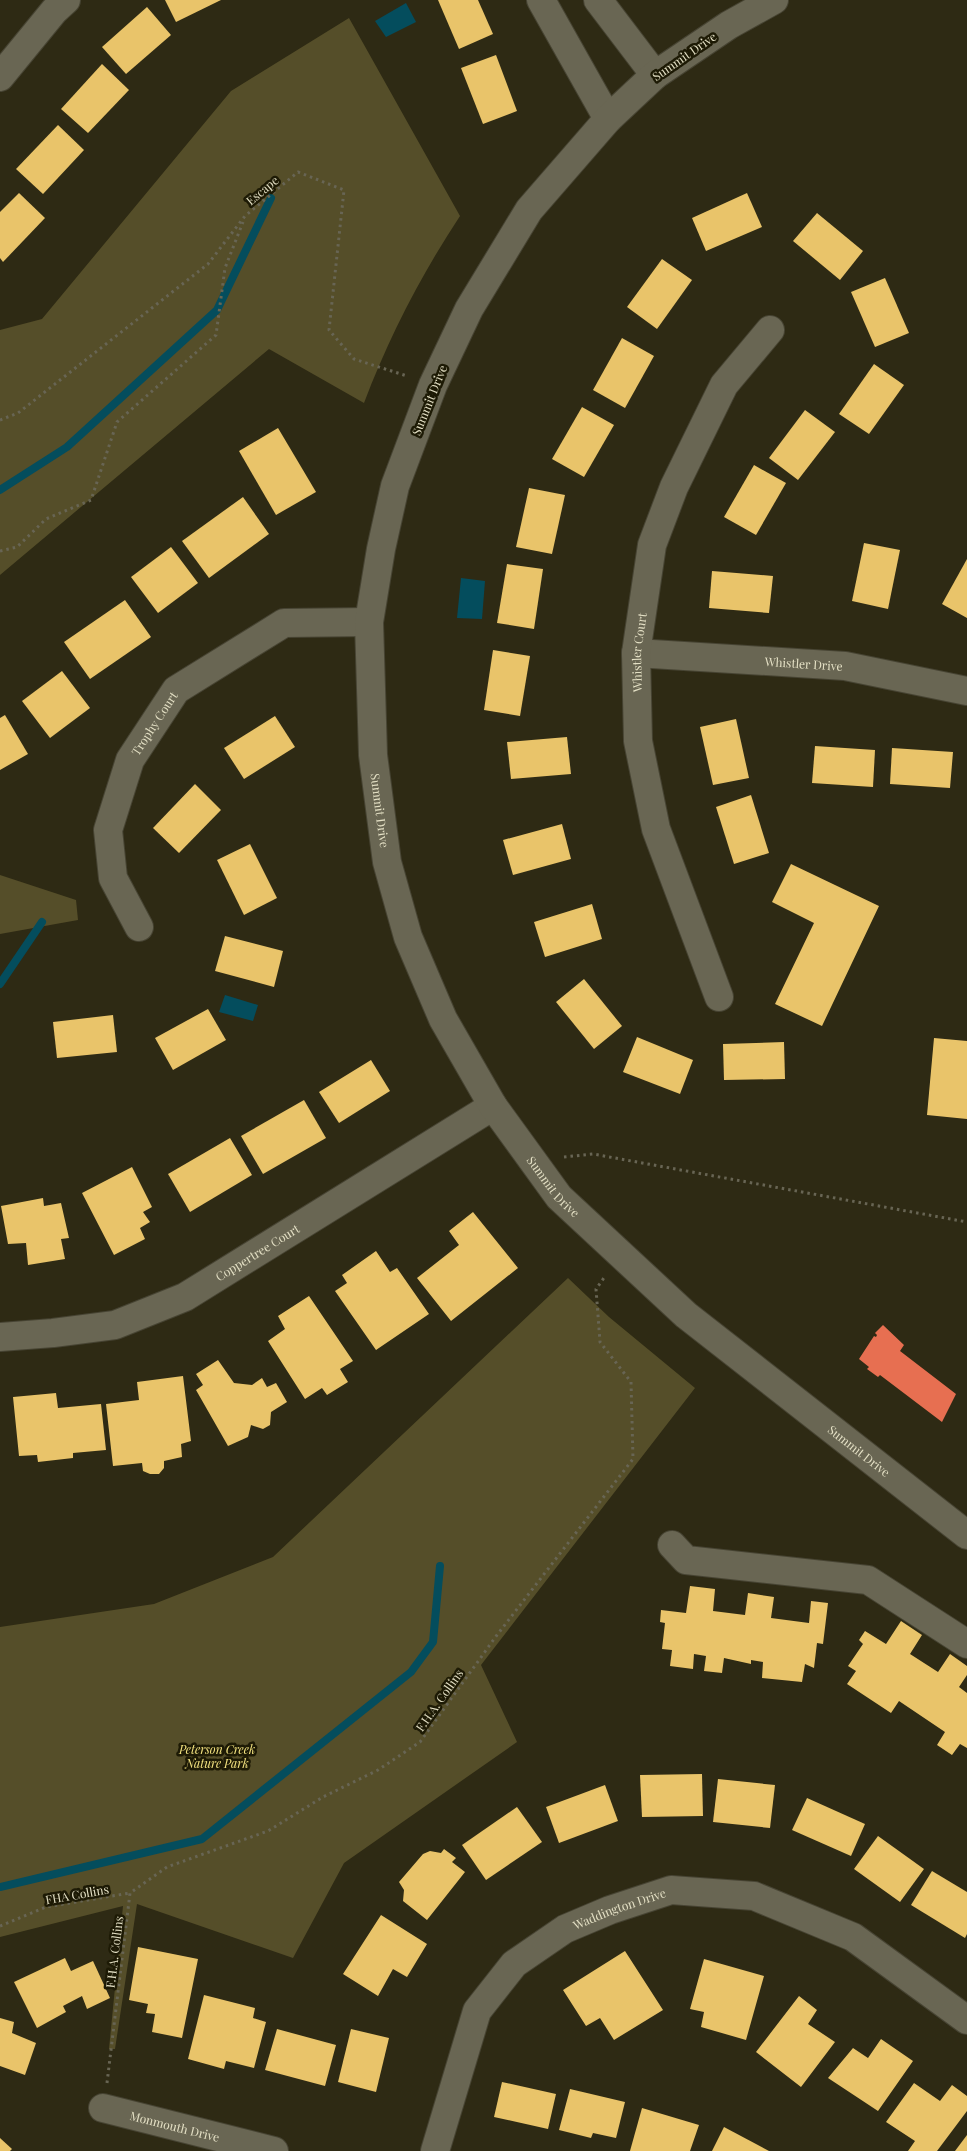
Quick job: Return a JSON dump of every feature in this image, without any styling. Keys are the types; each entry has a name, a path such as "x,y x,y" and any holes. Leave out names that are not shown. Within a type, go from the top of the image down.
{"street":[{"path":"0,77 54,11 66,0"},
{"path":"541,0 608,119"},
{"path":"598,0 655,75"},
{"name":"Summit Drive","path":"774,0 729,24 655,75 608,119 529,210 469,309 433,385 395,486 369,622 373,755 388,862 408,937 443,1019 493,1106 559,1197 686,1315 967,1535"},
{"name":"Whistler Court","path":"719,997 656,829 638,741 636,653 652,545 674,487 724,385 770,330"},
{"name":"Trophy Court","path":"139,926 113,878 108,830 130,760 176,690 284,623 369,622"},
{"name":"Whistler Drive","path":"636,653 845,666 967,691"},
{"name":"Coppertree Court","path":"0,1337 53,1334 115,1325 185,1297 493,1106"},
{"path":"672,1545 686,1560 868,1580 967,1644"},
{"name":"Waddington Drive","path":"435,2151 477,2011 514,1964 564,1929 610,1910 671,1890 754,1896 853,1937 967,2020"},
{"name":"Monmouth Drive","path":"104,2108 274,2151"}],"path":[{"name":"Escape","path":"0,420 18,414 208,264 245,216 298,172 344,190 329,330 354,359 433,385"},
{"path":"0,551 16,547 46,519 91,500 117,422 216,335 226,268 245,216"},
{"path":"533,1160 593,1154 967,1222"},
{"name":"F.H.A. Collins","path":"104,2108 130,1893 167,1867 268,1831 323,1797 378,1770 420,1742 480,1658 633,1460 631,1382 600,1342 596,1289 620,1254"},
{"name":"FHA Collins","path":"0,1926 46,1907 130,1893"}],"green space":[{"path":"349,18 460,216 432,261 407,307 384,354 364,403 269,349 0,575 0,330 42,319 231,91"},
{"path":"0,875 76,900 78,920 0,934"},
{"name":"Peterson Creek Nature Park","path":"568,1278 609,1317 695,1388 481,1665 517,1742 344,1863 293,1958 137,1904 115,2049 109,2049 123,1906 0,1937 0,1627 154,1604 273,1557"}],"water":[{"path":"406,3 416,22 386,37 375,21"},
{"path":"461,578 485,581 482,619 457,618"},
{"path":"225,995 258,1005 253,1021 219,1012"}],"building: Homes":[{"path":"165,0 221,0 176,22"},
{"path":"438,0 478,0 493,34 459,49"},
{"path":"147,7 171,35 126,74 102,47"},
{"path":"496,55 517,111 483,124 461,68"},
{"path":"102,64 129,90 88,133 61,109"},
{"path":"58,125 84,150 43,194 16,169"},
{"path":"19,193 45,218 3,262 0,258 0,212"},
{"path":"747,193 762,227 706,251 692,218"},
{"path":"817,213 863,251 840,280 793,241"},
{"path":"662,259 692,280 657,329 627,307"},
{"path":"885,278 909,333 875,347 851,292"},
{"path":"622,338 654,356 625,408 593,390"},
{"path":"874,364 904,385 869,434 839,414"},
{"path":"582,407 614,425 584,477 552,459"},
{"path":"805,410 835,432 798,480 769,458"},
{"path":"278,428 316,492 276,515 239,451"},
{"path":"754,465 786,483 756,535 724,517"},
{"path":"529,488 565,495 552,554 516,547"},
{"path":"243,497 269,534 209,578 182,541"},
{"path":"864,543 900,550 888,609 852,601"},
{"path":"171,547 198,583 158,613 131,577"},
{"path":"967,559 967,618 942,604"},
{"path":"507,564 543,569 534,629 497,623"},
{"path":"712,571 773,576 769,613 709,608"},
{"path":"125,600 151,637 90,679 64,642"},
{"path":"493,650 530,656 520,716 484,710"},
{"path":"62,671 90,708 50,738 22,701"},
{"path":"5,715 28,754 0,770 0,718"},
{"path":"275,716 295,747 244,779 224,748"},
{"path":"736,719 749,778 713,785 700,727"},
{"path":"567,737 571,774 511,779 507,742"},
{"path":"815,746 875,750 873,787 812,783"},
{"path":"892,748 953,752 950,788 890,784"},
{"path":"195,784 221,810 179,853 153,828"},
{"path":"751,795 769,853 734,864 716,807"},
{"path":"562,824 571,859 513,875 503,840"},
{"path":"250,844 277,898 244,915 217,860"},
{"path":"791,864 879,906 822,1026 775,1004 814,923 772,902"},
{"path":"592,904 602,939 545,957 534,922"},
{"path":"225,936 283,951 274,987 215,971"},
{"path":"584,979 622,1026 594,1049 556,1002"},
{"path":"208,1009 226,1040 173,1070 155,1038"},
{"path":"113,1015 117,1052 57,1058 53,1022"},
{"path":"637,1037 693,1060 680,1094 623,1072"},
{"path":"934,1038 967,1041 967,1119 927,1115"},
{"path":"784,1042 785,1079 724,1080 723,1044"},
{"path":"371,1060 390,1091 339,1123 319,1092"},
{"path":"304,1100 326,1138 263,1174 241,1136"},
{"path":"230,1138 252,1175 190,1212 168,1174"},
{"path":"132,1167 152,1207 143,1212 150,1222 140,1228 145,1239 114,1255 82,1193"},
{"path":"43,1198 44,1206 61,1203 69,1238 61,1239 65,1259 28,1265 26,1243 8,1244 1,1206"},
{"path":"473,1212 518,1268 451,1321 417,1278 459,1245 449,1231"},
{"path":"376,1251 390,1272 397,1268 429,1314 376,1350 335,1291 347,1283 342,1275"},
{"path":"309,1296 353,1361 340,1369 348,1382 327,1395 322,1388 305,1399 268,1341 285,1329 278,1316"},
{"path":"218,1360 234,1383 252,1385 262,1378 267,1387 276,1383 287,1402 271,1412 270,1425 263,1429 251,1425 248,1437 228,1446 196,1390 203,1385 196,1374"},
{"path":"183,1376 191,1441 181,1444 182,1457 164,1461 164,1468 159,1474 150,1474 143,1471 142,1463 113,1466 106,1404 139,1400 137,1382"},
{"path":"56,1393 58,1408 101,1404 106,1450 73,1453 73,1458 38,1462 37,1455 19,1456 13,1397"},
{"path":"690,1586 715,1589 713,1611 745,1615 748,1593 774,1597 771,1618 809,1623 811,1601 828,1603 823,1644 817,1643 814,1668 805,1664 802,1682 762,1678 763,1662 751,1660 751,1664 724,1658 722,1673 704,1671 706,1656 694,1654 693,1669 670,1666 672,1650 662,1649 665,1623 660,1622 661,1610 686,1613"},
{"path":"901,1621 922,1635 910,1654 938,1672 950,1654 967,1666 967,1675 959,1687 967,1693 967,1748 960,1744 952,1755 937,1745 945,1732 899,1701 891,1713 847,1684 856,1671 848,1666 863,1644 859,1640 865,1631 886,1644"},
{"path":"702,1774 703,1816 642,1817 640,1775"},
{"path":"718,1779 775,1785 770,1828 713,1822"},
{"path":"605,1785 618,1821 559,1843 546,1807"},
{"path":"807,1798 865,1824 851,1856 792,1830"},
{"path":"517,1807 542,1842 486,1880 462,1845"},
{"path":"878,1836 924,1869 900,1902 854,1869"},
{"path":"444,1849 456,1858 452,1862 465,1872 427,1920 403,1901 404,1890 399,1882 423,1854 430,1851 441,1853"},
{"path":"932,1871 967,1892 967,1934 965,1938 911,1905"},
{"path":"381,1915 427,1944 407,1977 393,1969 378,1996 343,1974"},
{"path":"138,1947 198,1959 182,2038 152,2032 155,2014 146,2013 148,2004 129,2000"},
{"path":"625,1951 663,2010 614,2040 600,2018 586,2026 563,1990"},
{"path":"65,1958 71,1971 93,1961 110,1998 87,2009 82,1996 63,2006 66,2012 37,2028 14,1982"},
{"path":"704,1959 764,1976 746,2040 701,2027 704,2012 690,2009"},
{"path":"204,1995 255,2008 253,2018 266,2022 254,2068 226,2061 224,2069 188,2059"},
{"path":"799,1996 817,2010 808,2024 835,2042 801,2087 756,2052"},
{"path":"0,2018 14,2022 12,2033 36,2043 25,2075 0,2066"},
{"path":"277,2029 336,2045 325,2086 265,2070"},
{"path":"351,2029 389,2038 376,2092 338,2082"},
{"path":"881,2039 913,2061 878,2111 828,2078 853,2048 868,2058"},
{"path":"502,2082 556,2094 548,2129 494,2117"},
{"path":"914,2083 940,2101 952,2085 967,2096 967,2111 937,2151 908,2151 915,2141 886,2122"},
{"path":"570,2089 625,2102 616,2138 593,2133 591,2138 559,2130"},
{"path":"642,2108 699,2125 690,2151 630,2151"},
{"path":"724,2127 769,2151 712,2151"},
{"path":"967,2135 967,2151 955,2151"},
{"path":"0,2138 12,2149 10,2151 0,2151"}],"building: Shops":[{"path":"883,1325 904,1345 900,1351 956,1394 942,1422 880,1375 878,1377 867,1369 869,1367 859,1359 874,1336 876,1337 875,1333"}],"waterway":[{"path":"0,490 67,447 217,310 271,198"},
{"path":"0,984 42,922"},
{"path":"0,1887 202,1839 411,1672 433,1642 440,1566"}]}
